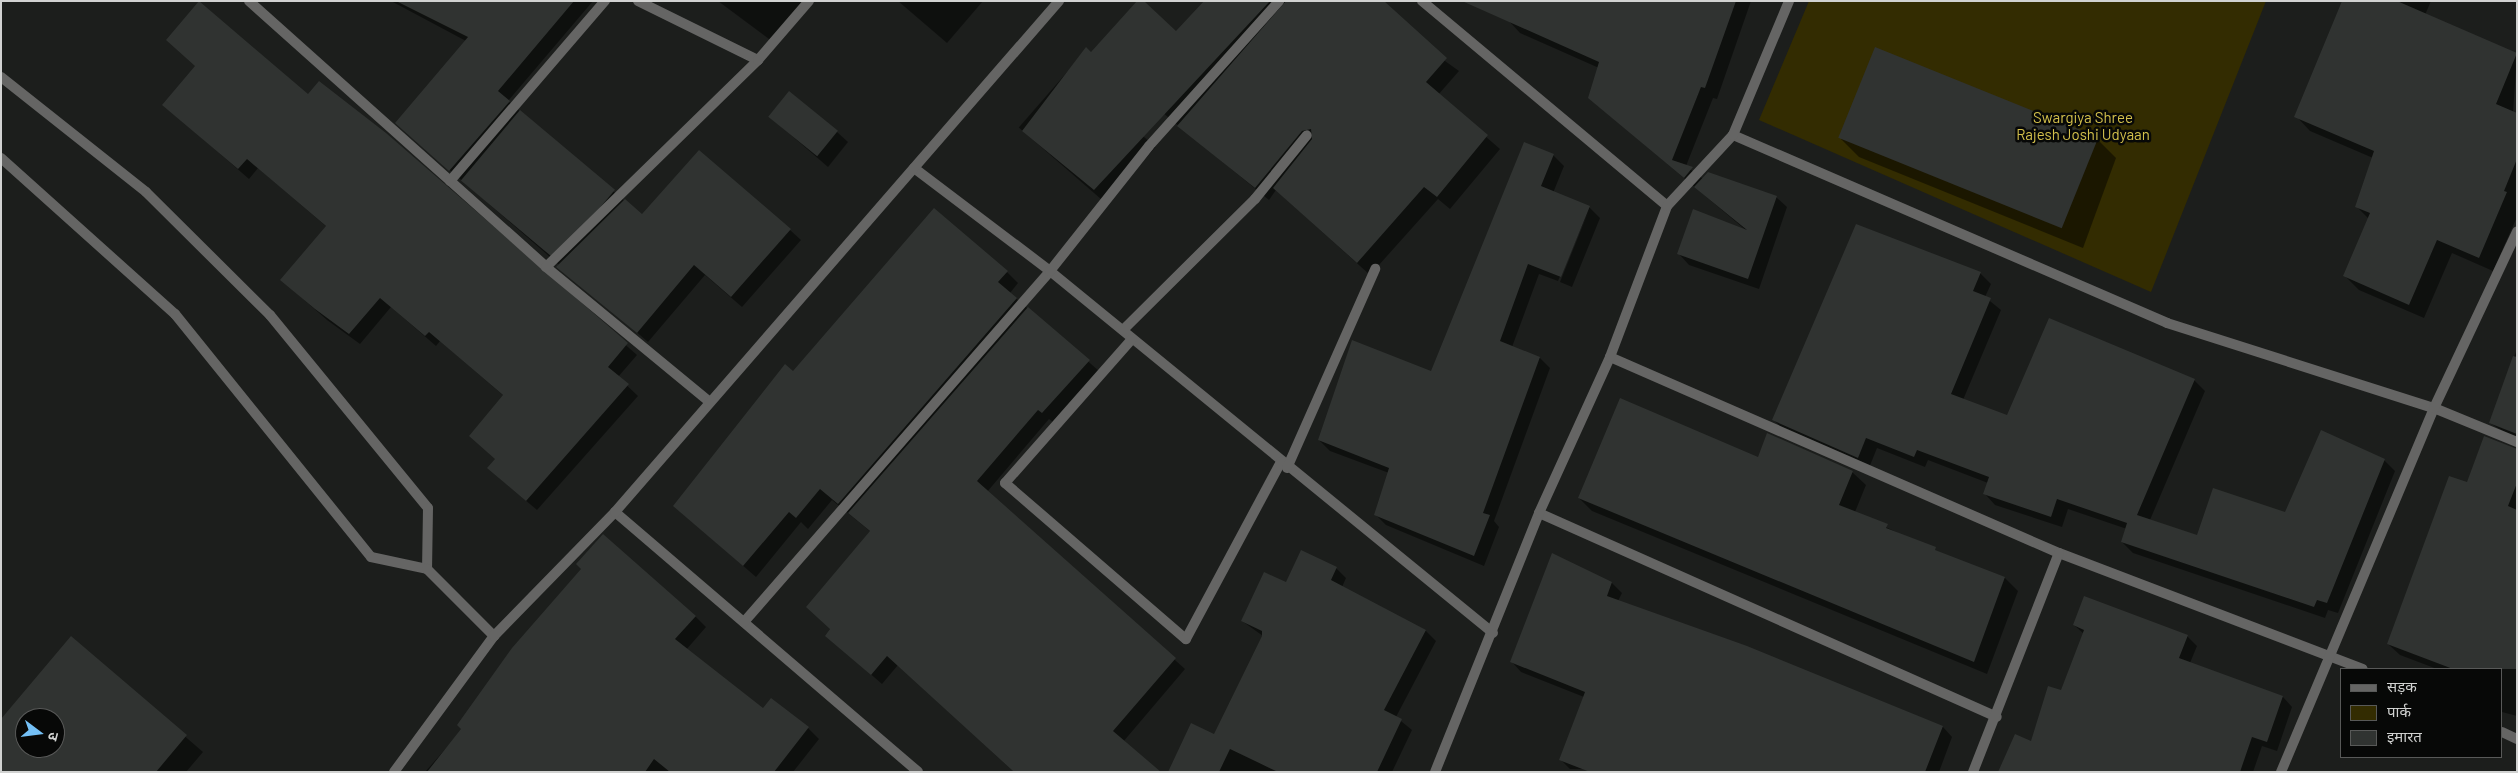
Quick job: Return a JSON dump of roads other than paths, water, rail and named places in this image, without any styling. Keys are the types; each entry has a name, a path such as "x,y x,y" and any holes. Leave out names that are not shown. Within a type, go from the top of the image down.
{"street":[{"path":"249,1 546,268 710,402"},
{"path":"450,182 605,1"},
{"path":"638,1 758,60"},
{"path":"546,268 758,60 809,1"},
{"path":"394,772 494,636 615,512 1060,1"},
{"path":"744,622 1050,271 1149,146 1279,1"},
{"path":"1422,1 1667,206"},
{"path":"1436,771 1493,633 1539,513 1610,357 1667,206 1733,135 1788,1"},
{"path":"1,76 146,192 270,315 428,508 427,569"},
{"path":"1123,330 1255,199 1307,135"},
{"path":"1733,135 2167,323 2434,408 2517,442"},
{"path":"1,158 175,314 371,557 427,569 494,636"},
{"path":"914,168 1050,271 1284,465 1493,633"},
{"path":"2281,772 2332,655 2434,408 2517,232"},
{"path":"1132,339 1005,483 1186,639 1284,465 1375,269"},
{"path":"1610,357 2058,553 2332,655 2361,668"},
{"path":"615,512 918,772"},
{"path":"1539,513 1997,717"},
{"path":"1972,772 1997,717 2058,553"},
{"path":"2503,732 2517,739"}],"park label":[{"name":"Swargiya Shree Rajesh Joshi Udyaan","path":"2083,126"}]}
